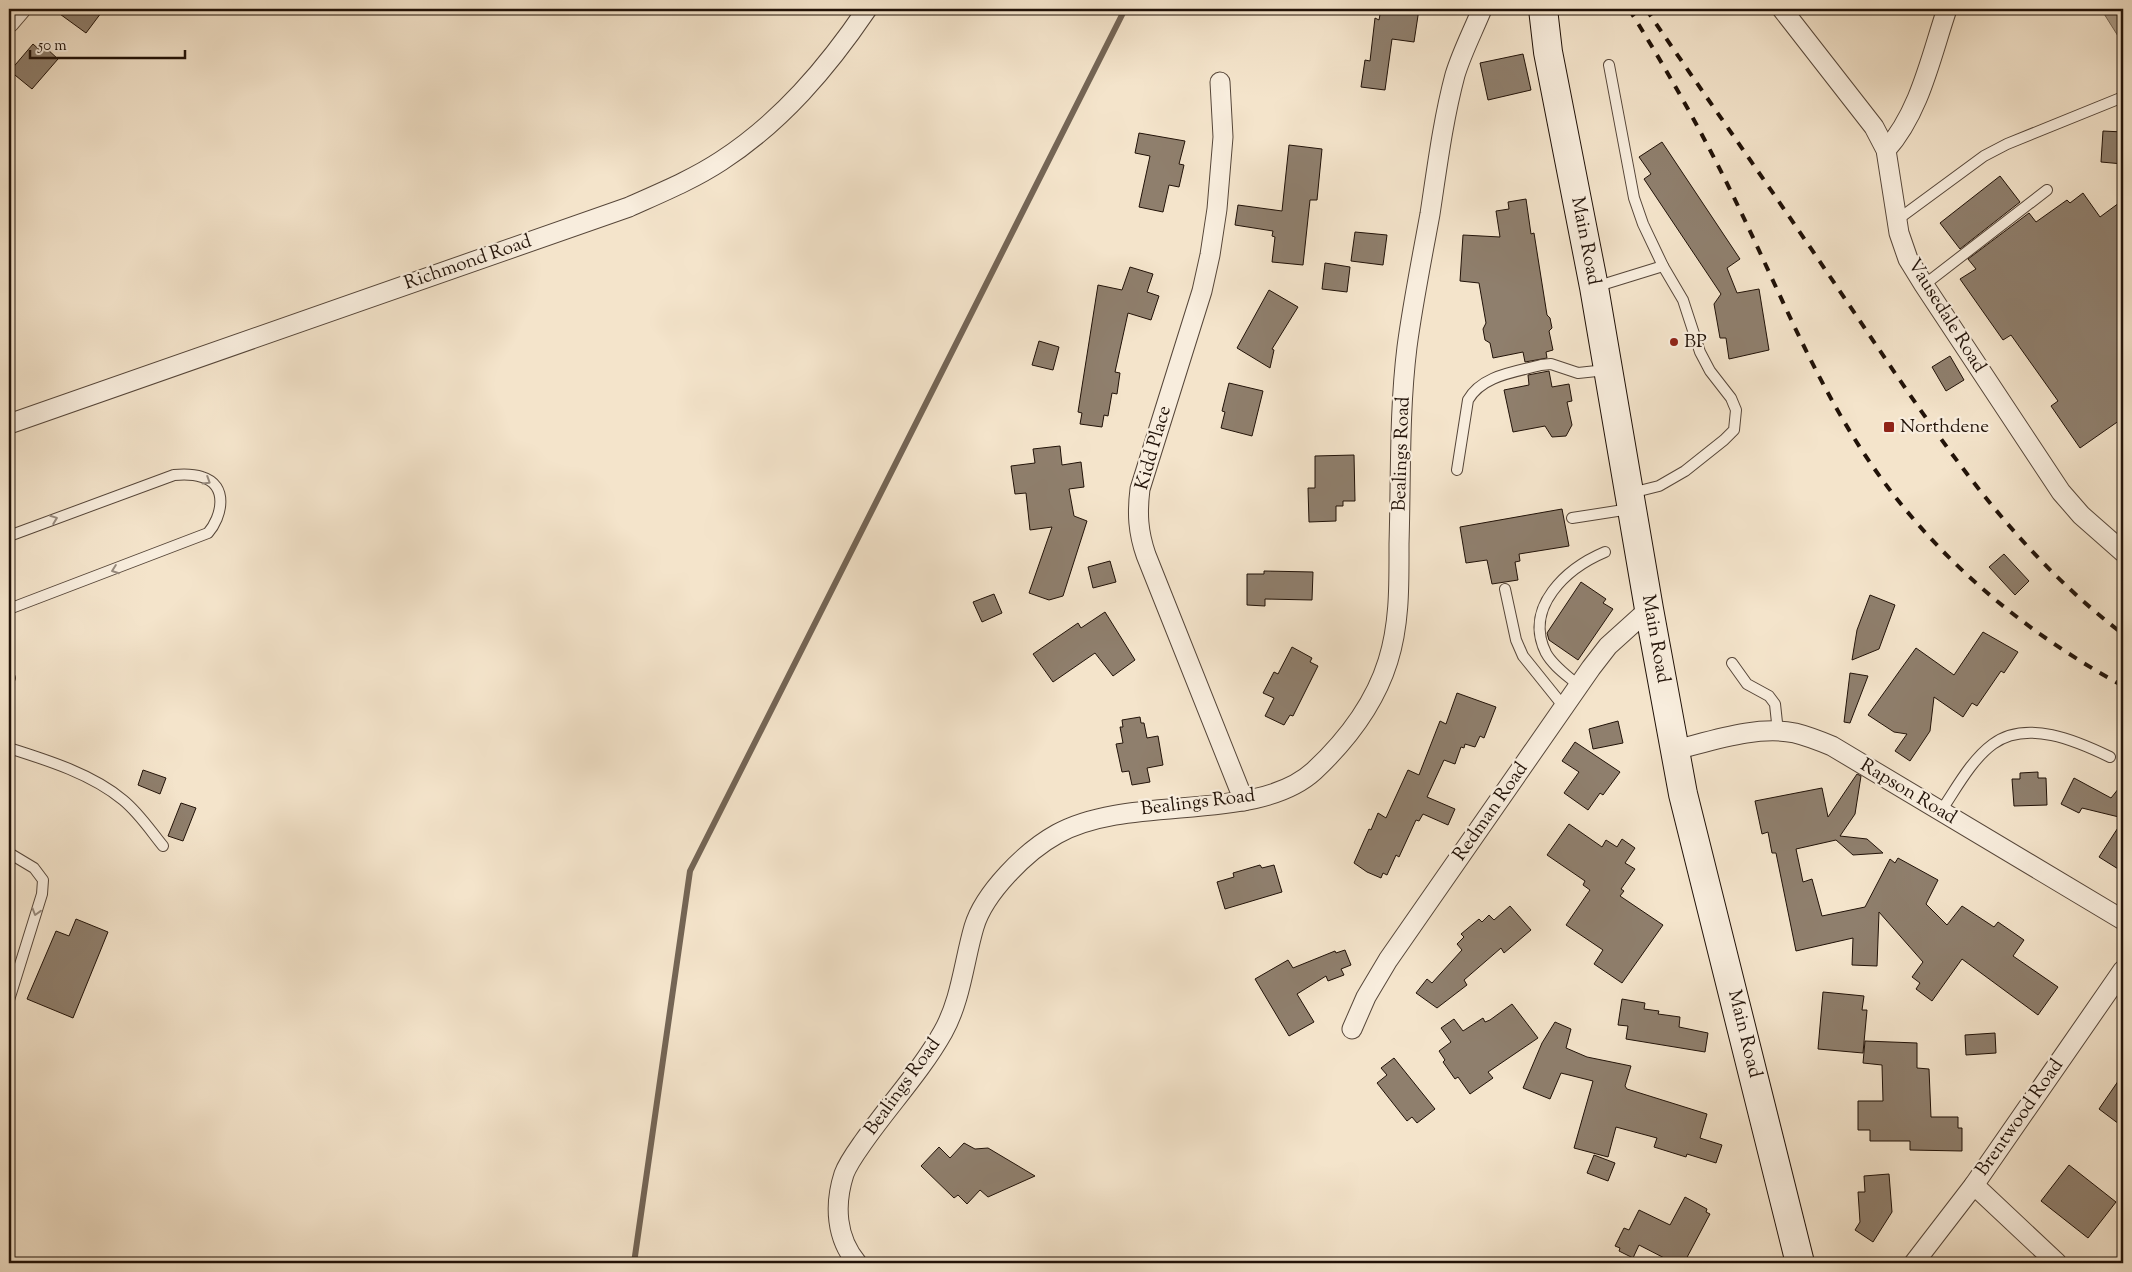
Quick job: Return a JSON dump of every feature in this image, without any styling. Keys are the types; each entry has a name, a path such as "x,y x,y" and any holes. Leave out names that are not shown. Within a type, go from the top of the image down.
{"main road":[{"name":"Main Road","path":"1543,9 1548,52 1594,287 1675,750 1696,847 1800,1263"}],"street":[{"path":"9,22 21,9"},
{"name":"Richmond Road","path":"9,424 629,207 678,185 721,161 792,105 821,72 867,9"},
{"name":"Bealings Road","path":"857,1263 843,1243 838,1222 838,1201 844,1172 885,1111 923,1063 945,1029 958,995 976,921 996,888 1026,856 1057,834 1092,820 1134,811 1244,801 1294,785 1312,772 1365,712 1388,663 1395,633 1398,599 1402,423 1407,346 1449,103 1462,53 1482,9"},
{"name":"Vausedale Road","path":"1782,9 1863,110 1886,150 1896,220 1908,259 1924,286 2061,492 2081,515 2123,552"},
{"path":"1886,150 1900,135 1914,105 1947,9"},
{"name":"Kidd Place","path":"1220,82 1222,156 1210,255 1202,291 1140,488 1137,513 1139,535 1146,555 1244,801"},
{"name":"Redman Road","path":"1352,1029 1366,997 1388,960 1564,707 1608,646 1649,609"},
{"name":"Rapson Road","path":"1675,750 1733,736 1778,732 1793,733 1832,746 2123,920"},
{"name":"Brentwood Road","path":"1914,1263 1974,1185 2123,970"},
{"path":"1974,1185 2057,1263"}],"lane":[{"path":"1572,518 1631,500 1685,471 1724,440 1734,430 1736,421 1736,410 1731,398 1710,370 1700,352 1683,300 1663,266 1643,224 1634,198 1609,65"},
{"path":"1896,220 1984,156 2006,144 2123,97"},
{"path":"1924,286 2047,190"},
{"path":"1594,287 1663,266"},
{"path":"1457,470 1468,400 1474,390 1482,383 1541,365 1551,364 1578,373 1609,370"},
{"path":"9,536 174,475 190,474 204,477 215,486 220,498 221,511 218,523 208,533 9,609"},
{"path":"1579,686 1553,663 1546,653 1540,636 1540,623 1546,601 1557,584 1570,571 1605,552"},
{"path":"1505,589 1516,640 1523,656 1564,707"},
{"path":"1732,663 1747,684 1769,696 1775,704 1778,732"},
{"path":"1941,811 1984,752 2002,739 2030,733 2062,737 2077,741 2110,757"},
{"path":"9,748 99,783 122,799 140,817 163,846"},
{"path":"9,853 34,868 43,880 42,894 9,1000"}],"shaded area":[{"path":"2101,9 2123,9 2123,44"}],"building":[{"path":"53,9 104,9 86,33"},
{"path":"1381,9 1419,9 1414,42 1392,39 1385,90 1361,87 1365,60 1370,61 1375,18 1379,20"},
{"path":"33,44 42,52 46,48 58,59 32,89 10,71"},
{"path":"1523,54 1531,90 1488,100 1480,63"},
{"path":"2103,131 2123,132 2123,164 2101,162"},
{"path":"1139,133 1185,141 1179,164 1184,165 1179,187 1169,185 1163,212 1139,207 1150,156 1135,153"},
{"path":"1662,142 1740,259 1727,268 1737,293 1759,289 1769,350 1729,359 1726,338 1720,338 1714,304 1721,294 1644,179 1651,174 1639,157"},
{"path":"1289,145 1322,149 1317,200 1310,200 1303,265 1272,262 1275,237 1272,236 1273,231 1235,225 1238,205 1282,211"},
{"path":"2000,176 2020,202 1960,249 1940,223"},
{"path":"2083,193 2100,217 2123,200 2123,418 2080,448 2051,406 2058,401 2011,335 2003,340 1960,279 1976,269 1968,259 2029,213 2036,222 2067,200 2070,203"},
{"path":"1526,199 1531,234 1534,233 1547,315 1550,318 1552,328 1549,331 1553,350 1546,352 1547,358 1525,362 1523,352 1493,358 1490,343 1485,340 1483,329 1486,323 1479,283 1460,281 1463,235 1500,237 1496,211 1509,209 1508,202"},
{"path":"1355,232 1387,235 1383,265 1351,261"},
{"path":"1325,263 1350,267 1347,292 1322,289"},
{"path":"1130,267 1153,274 1147,292 1159,296 1151,320 1128,313 1115,372 1120,373 1117,394 1112,393 1108,416 1104,415 1102,427 1080,424 1082,413 1078,412 1098,285 1122,290"},
{"path":"1269,290 1298,307 1272,349 1274,350 1270,368 1237,348"},
{"path":"1039,341 1059,347 1053,370 1032,365"},
{"path":"1950,356 1964,380 1946,391 1932,367"},
{"path":"1549,371 1552,387 1569,384 1572,401 1567,402 1572,425 1566,436 1552,437 1545,426 1513,432 1504,390 1529,385 1528,375"},
{"path":"1229,383 1263,391 1252,436 1221,428 1225,412 1222,411"},
{"path":"1060,446 1062,465 1081,462 1084,487 1069,489 1074,516 1087,521 1063,596 1049,600 1029,593 1052,527 1030,530 1026,493 1015,494 1011,466 1035,463 1033,449"},
{"path":"1354,455 1355,501 1343,501 1343,506 1336,506 1336,521 1309,522 1308,488 1315,488 1315,456"},
{"path":"1562,509 1569,546 1519,554 1520,561 1515,562 1518,580 1492,584 1487,560 1466,563 1460,527"},
{"path":"2004,554 2029,581 2015,595 1989,567"},
{"path":"1110,561 1116,582 1093,588 1088,567"},
{"path":"1264,571 1313,572 1312,600 1265,599 1265,606 1247,605 1247,574 1264,574"},
{"path":"1581,582 1606,599 1603,603 1613,609 1578,660 1549,640 1547,633"},
{"path":"994,594 1002,613 982,622 973,602"},
{"path":"1870,595 1895,605 1879,649 1852,660 1857,630"},
{"path":"1105,612 1135,660 1113,676 1095,653 1053,682 1033,654 1078,623 1081,628"},
{"path":"1983,632 2018,652 2004,673 2001,671 1977,706 1972,703 1963,717 1934,697 1930,731 1910,761 1895,751 1907,734 1894,732 1868,715 1916,648 1954,675"},
{"path":"1292,647 1312,658 1310,662 1318,666 1293,716 1290,715 1284,725 1265,716 1274,698 1263,693 1274,672 1278,674"},
{"path":"1850,673 1868,676 1850,723 1844,722"},
{"path":"1457,693 1496,707 1484,738 1480,736 1475,747 1465,744 1464,748 1461,747 1455,764 1444,760 1427,797 1455,809 1448,825 1423,814 1419,821 1416,820 1399,857 1396,855 1387,875 1383,873 1381,878 1367,872 1354,863 1369,829 1371,830 1378,813 1386,818 1408,770 1419,775 1440,721 1446,724"},
{"path":"1140,717 1141,723 1144,723 1147,738 1158,736 1163,765 1147,768 1150,782 1132,785 1129,771 1122,772 1116,744 1123,743 1120,727 1123,727 1122,720"},
{"path":"1618,721 1623,743 1593,749 1589,729"},
{"path":"1575,742 1620,772 1603,795 1600,793 1588,810 1564,793 1579,772 1562,761"},
{"path":"143,770 166,778 160,794 138,785"},
{"path":"2038,772 2038,778 2046,778 2047,805 2014,806 2012,779 2020,779 2020,773"},
{"path":"1857,774 1861,776 1855,814 1840,836 1867,839 1883,853 1853,855 1836,840 1796,849 1803,882 1812,879 1822,916 1865,907 1890,859 1895,863 1898,858 1938,880 1926,904 1947,925 1962,906 1994,927 1998,922 2024,940 2013,956 2058,987 2038,1015 1962,959 1932,1001 1916,989 1920,983 1912,977 1923,962 1879,912 1877,966 1852,965 1853,938 1796,951 1776,853 1772,853 1768,832 1762,834 1755,801 1822,788 1828,817"},
{"path":"2074,778 2111,798 2123,783 2123,818 2082,808 2079,813 2061,804"},
{"path":"181,803 196,808 183,841 168,836"},
{"path":"2123,820 2123,872 2099,857"},
{"path":"1569,824 1602,847 1606,840 1617,847 1622,839 1635,848 1625,863 1635,869 1621,889 1624,891 1620,896 1663,925 1622,983 1594,964 1603,950 1566,925 1590,890 1583,885 1585,881 1547,855"},
{"path":"1260,865 1262,868 1274,865 1282,892 1225,909 1217,882 1234,877 1233,873"},
{"path":"1510,906 1531,930 1504,953 1501,948 1464,980 1467,985 1437,1008 1416,993 1427,979 1432,983 1462,950 1457,944 1464,937 1461,934 1479,919 1482,922 1489,915 1494,920"},
{"path":"76,919 108,932 73,1018 27,999 56,931 69,936"},
{"path":"1345,950 1351,965 1341,969 1344,975 1328,981 1326,976 1297,994 1314,1022 1289,1036 1255,979 1288,960 1293,968 1335,951 1336,953"},
{"path":"1823,992 1864,996 1862,1010 1867,1010 1863,1053 1818,1049"},
{"path":"1622,999 1645,1003 1644,1009 1659,1011 1658,1014 1680,1017 1679,1027 1708,1033 1705,1052 1626,1039 1628,1026 1618,1025"},
{"path":"1512,1004 1538,1038 1488,1072 1493,1078 1470,1094 1458,1077 1455,1079 1443,1062 1445,1060 1439,1051 1451,1042 1441,1028 1454,1019 1463,1031 1483,1018 1485,1022 1490,1020"},
{"path":"1555,1022 1571,1029 1566,1048 1587,1057 1631,1066 1625,1086 1627,1089 1707,1114 1700,1138 1722,1145 1716,1163 1687,1154 1686,1157 1654,1147 1657,1138 1616,1127 1608,1157 1574,1148 1593,1081 1561,1073 1550,1099 1523,1088 1542,1043"},
{"path":"1995,1033 1996,1053 1966,1055 1965,1035"},
{"path":"1865,1041 1917,1043 1917,1068 1929,1069 1931,1117 1958,1117 1958,1128 1962,1128 1962,1151 1910,1150 1910,1141 1870,1141 1870,1130 1858,1130 1858,1101 1883,1101 1882,1065 1863,1063"},
{"path":"1394,1058 1435,1109 1417,1123 1412,1117 1407,1121 1377,1083 1387,1075 1381,1068"},
{"path":"2123,1074 2123,1127 2099,1109"},
{"path":"964,1143 975,1149 988,1148 1035,1176 988,1197 980,1190 967,1204 958,1195 954,1198 921,1166 939,1147 950,1158"},
{"path":"1594,1155 1615,1163 1608,1181 1587,1173"},
{"path":"2069,1165 2116,1202 2088,1238 2041,1201"},
{"path":"1889,1174 1892,1212 1873,1242 1855,1230 1860,1222 1858,1192 1865,1192 1864,1176"},
{"path":"1685,1197 1707,1209 1706,1212 1710,1214 1684,1263 1674,1263 1639,1245 1633,1258 1619,1251 1620,1248 1615,1246 1624,1228 1629,1230 1639,1210 1670,1225"}],"waterway":[{"path":"634,1263 690,871 1125,9"}],"railway":[{"path":"1629,9 1673,82 1714,157 1821,381 1859,447 1881,478 1933,541 1990,596 2054,644 2123,686"},
{"path":"1646,9 1902,383 1967,474 2039,559 2079,598 2123,634"}],"place":[{"name":"BP","path":"1674,342"},
{"name":"Northdene","path":"1889,427"}]}
